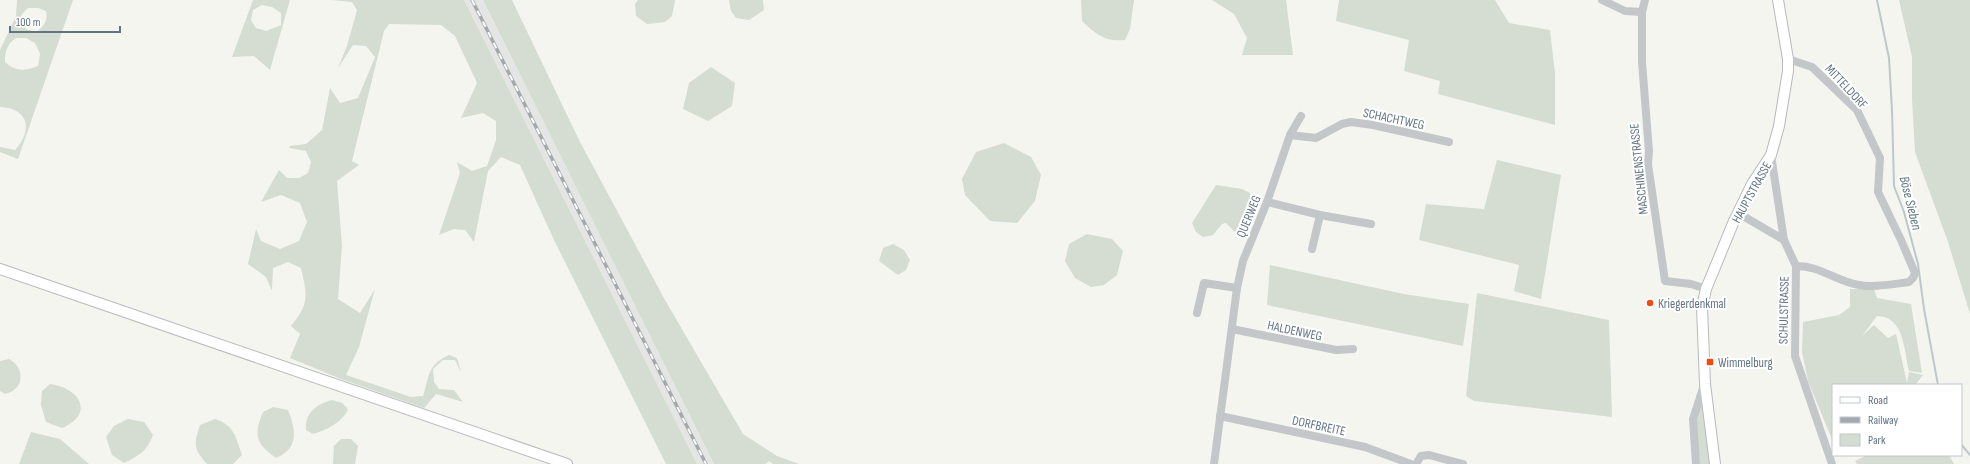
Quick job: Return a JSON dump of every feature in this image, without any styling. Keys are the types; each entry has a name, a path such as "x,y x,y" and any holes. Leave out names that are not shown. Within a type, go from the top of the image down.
{"main road":[{"name":"HAUPTSTRASSE","path":"1714,464 1705,381 1701,317 1706,289 1738,213 1752,184 1771,155 1785,94 1788,60 1778,0"},
{"path":"0,269 567,464"}],"street":[{"path":"1602,0 1625,11 1642,12"},
{"name":"MASCHINENSTRASSE","path":"1645,0 1642,12 1642,62 1649,151 1648,164 1665,281 1691,284 1706,289"},
{"name":"MITTELDORF","path":"1788,60 1812,67 1857,110 1880,158 1878,192 1901,240 1914,273 1913,278 1909,282 1866,286 1811,268 1796,266"},
{"name":"QUERWEG","path":"1232,329 1237,288 1243,261 1267,202 1290,135 1301,116"},
{"name":"SCHACHTWEG","path":"1290,135 1316,138 1342,124 1350,122 1373,125 1449,142"},
{"name":"SCHULSTRASSE","path":"1771,155 1784,240 1796,266 1795,356 1832,464"},
{"path":"1267,202 1320,215 1371,224"},
{"path":"1738,213 1784,240"},
{"path":"1312,250 1320,215"},
{"path":"1196,313 1204,283 1237,288"},
{"path":"1214,464 1232,329"},
{"name":"HALDENWEG","path":"1232,329 1336,350 1353,349"},
{"name":"HAUPTSTRASSE","path":"1696,464 1693,419 1705,381"},
{"name":"DORFBREITE","path":"1220,416 1365,447 1411,464"},
{"path":"1416,464 1421,456 1429,455 1463,464"}],"shaded area":[{"path":"464,0 483,0 714,464 697,464"}],"green space":[{"path":"17,0 73,0 18,159 0,152 0,147 15,150 21,143 26,128 22,116 17,111 10,108 0,107 0,50 16,16","holes":["28,8 38,8 46,11 45,23 37,32 26,29 19,20","16,38 26,38 35,43 40,54 38,66 21,70 13,68 5,62 7,48"]},
{"path":"253,0 290,0 270,70 254,56 232,57","holes":["262,5 272,7 281,13 281,25 266,31 256,28 251,20 253,10"]},
{"path":"331,0 464,0 697,464 666,464 553,238 520,165 501,157 488,171 474,242 465,230 454,229 439,235 460,173 457,162 472,171 487,166 496,140 496,121 483,113 461,118 477,83 455,36 441,25 389,24 384,31 352,161 359,165 337,181 342,246 338,299 360,313 375,289 359,347 346,375 411,397 423,396 430,371 437,363 449,355 457,358 461,372 455,360 443,360 433,369 434,382 439,389 454,390 463,402 436,394 424,408 341,379 290,358 300,334 291,326 304,305 305,298 305,285 301,268 288,262 273,268 272,291 266,277 248,264 256,229 261,241 280,249 299,241 307,222 300,203 281,195 261,202 279,170 287,178 299,178 308,173 311,162 306,151 289,148 290,146 306,144 322,130 330,88 340,103 358,98 375,57 366,46 353,45 338,68 347,46 357,10 352,2"},
{"path":"483,0 512,0 579,140 665,300 743,434 777,456 799,464 773,464 769,461 766,464 714,464"},
{"path":"638,0 675,0 672,16 665,22 647,24 636,16 635,4"},
{"path":"729,0 763,0 764,10 749,20 736,18 731,11"},
{"path":"1081,0 1134,0 1130,29 1125,40 1111,40 1101,36 1087,26 1082,21"},
{"path":"1212,0 1286,0 1293,55 1242,55 1247,38 1234,14"},
{"path":"1339,0 1495,0 1509,23 1550,30 1555,74 1555,125 1438,94 1440,81 1404,71 1409,40 1336,21"},
{"path":"1899,0 1970,0 1970,314 1948,242 1915,152 1912,99 1912,57"},
{"path":"711,67 735,83 732,106 708,121 683,109 689,83"},
{"path":"1004,143 1031,157 1041,175 1035,201 1017,223 990,221 965,195 962,179 976,152"},
{"path":"1497,160 1561,175 1541,299 1514,291 1519,265 1419,240 1426,204 1484,209"},
{"path":"1216,185 1242,189 1250,193 1250,204 1235,232 1226,223 1222,224 1213,235 1203,237 1196,232 1192,223"},
{"path":"1087,234 1112,239 1123,251 1117,275 1104,285 1091,287 1075,278 1065,261 1069,244"},
{"path":"893,244 904,250 910,260 906,270 898,275 879,261 883,248"},
{"path":"1270,265 1404,294 1469,304 1463,346 1267,305"},
{"path":"1850,289 1874,289 1877,298 1911,304 1922,373 1909,371 1904,344 1898,328 1893,322 1886,318 1877,316 1862,336 1874,325 1888,338 1896,334 1907,383 1909,372 1923,375 1916,384 1832,384 1832,440 1808,381 1802,352 1803,322 1839,315 1850,307"},
{"path":"1477,293 1609,320 1612,417 1474,401 1466,396"},
{"path":"9,359 18,368 20,378 19,384 16,388 5,394 0,391 0,361"},
{"path":"50,384 60,386 69,391 76,396 80,402 81,409 78,416 62,428 46,422 41,405 42,391"},
{"path":"1703,397 1712,464 1700,464 1695,418"},
{"path":"332,400 342,403 348,409 343,418 334,425 318,433 313,434 306,430 309,414 321,404"},
{"path":"273,407 288,410 294,431 294,438 289,449 276,458 260,443 257,433 263,412"},
{"path":"128,419 144,422 153,435 148,445 142,452 124,463 112,455 106,437 114,426"},
{"path":"215,419 230,428 236,437 242,455 233,464 207,464 197,450 196,441 200,425"},
{"path":"31,432 60,439 89,464 19,464"},
{"path":"341,439 351,439 358,446 355,464 333,464 334,446"},
{"path":"1865,456 1950,456 1954,464 1857,464 1855,461"}],"waterway":[{"name":"Böse Sieben","path":"1877,0 1889,58 1894,186 1904,212 1918,264 1924,309 1938,384"},
{"name":"Böse Sieben","path":"1962,445 1970,455"}],"railway":[{"path":"472,0 706,464"}],"place":[{"name":"Kriegerdenkmal","path":"1650,303"},
{"name":"Wimmelburg","path":"1710,362"}]}
